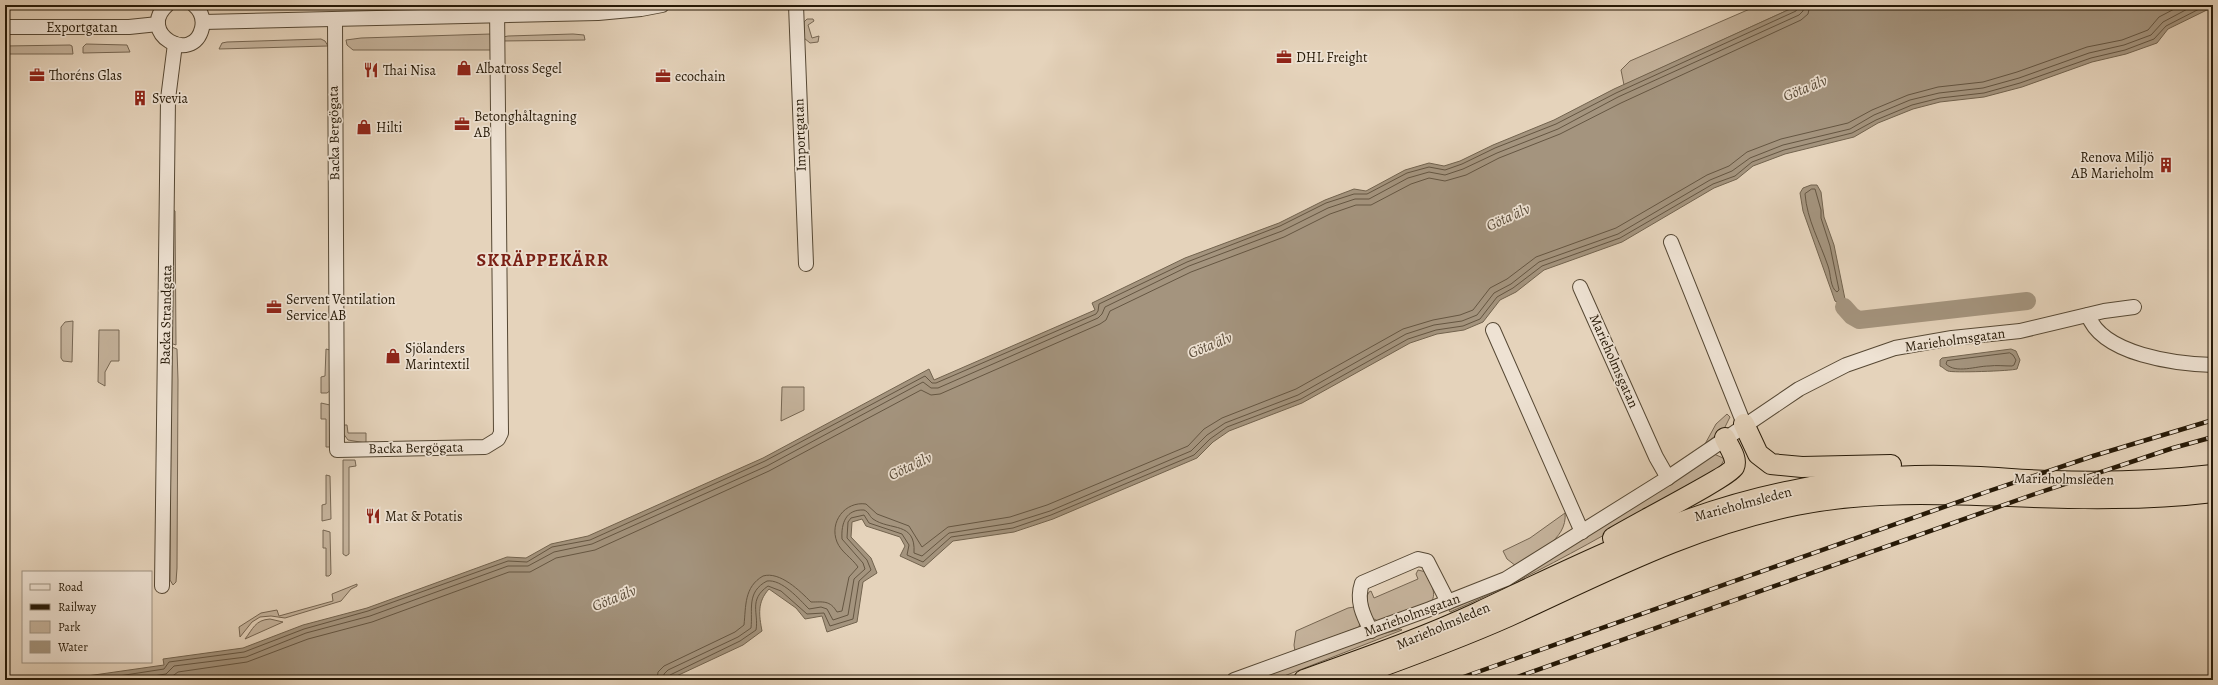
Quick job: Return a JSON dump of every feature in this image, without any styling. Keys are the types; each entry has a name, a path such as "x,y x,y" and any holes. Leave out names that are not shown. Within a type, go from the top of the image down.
{"highway":[{"path":"1744,424 1758,454 1771,464 1802,467 1975,464 2052,481"},
{"path":"1547,578 1638,523 1718,480 1731,471 1735,465 1734,459 1725,438"},
{"name":"Marieholmsleden","path":"1304,680 1450,625 1547,578 1655,531 1740,503 1790,491 1850,481 1893,477 1958,476 2052,481 2174,479 2213,475"},
{"name":"Marieholmsleden","path":"1344,680 1480,628 1676,540 1724,524 1797,505 1866,495 1906,494 2113,498 2213,492"}],"street":[{"path":"167,5 160,14 158,24 163,37 175,44 186,44 194,40 201,32 203,22 200,12 194,5"},
{"path":"203,22 334,20 497,10 598,13 641,9 662,5"},
{"name":"Importgatan","path":"796,5 806,264"},
{"name":"Backa Bergögata","path":"334,20 337,450 485,447 498,439 500,433 497,10"},
{"name":"Exportgatan","path":"5,27 129,27 158,24"},
{"name":"Backa Strandgata","path":"162,586 168,98 175,44"},
{"path":"1671,242 1744,424"},
{"name":"Marieholmsgatan","path":"1580,287 1656,457 1668,478"},
{"name":"Marieholmsgatan","path":"1234,680 1371,631 1506,579 1668,478 1744,424 1799,389 1846,365 1877,353 1952,338 2020,331 2088,315 2134,307"},
{"path":"2088,315 2091,324 2105,336 2129,350 2169,361 2213,365"},
{"path":"1493,330 1582,532"},
{"path":"1371,631 1361,610 1359,593 1362,584 1418,559 1428,560 1448,602"}],"green space":[{"path":"1759,5 1799,5 1624,85 1621,70 1630,61"},
{"path":"807,19 813,19 814,21 808,25 812,38 819,36 818,42 810,43 804,38 804,22"},
{"path":"491,34 491,50 353,50 347,45 346,40 361,38"},
{"path":"584,35 585,40 503,41 503,37 508,36"},
{"path":"321,39 325,41 328,46 219,49 222,43 227,42"},
{"path":"86,44 127,45 130,52 83,53 83,47"},
{"path":"5,46 72,46 73,54 5,54"},
{"path":"172,209 175,211 176,345 170,343"},
{"path":"73,321 72,362 63,361 61,358 61,327 65,322"},
{"path":"99,330 119,330 119,361 111,361 105,372 105,386 98,382"},
{"path":"169,346 177,349 178,380 177,568 176,582 173,585 170,580 171,388"},
{"path":"326,349 330,350 331,390 327,393 321,393 321,377 325,376"},
{"path":"782,387 804,387 804,410 781,421"},
{"path":"321,403 330,405 330,447 326,447 326,419 321,419"},
{"path":"1727,414 1730,417 1724,429 1705,444 1716,424"},
{"path":"344,425 347,425 348,433 366,433 366,443 348,440 343,433"},
{"path":"1714,454 1723,458 1724,460 1720,467 1687,487 1554,563 1450,612 1449,610 1518,576 1585,538"},
{"path":"343,460 355,460 356,466 349,467 349,554 346,556 343,554"},
{"path":"326,475 330,476 331,519 322,521 322,505 326,504"},
{"path":"1565,513 1561,531 1548,545 1516,566 1507,559 1503,551 1530,538"},
{"path":"323,530 330,532 331,574 329,576 326,576 326,548 323,548"},
{"path":"1418,570 1426,572 1431,583 1434,595 1431,602 1378,621 1372,618 1366,598 1369,592 1371,591 1374,598 1418,579 1416,574"},
{"path":"357,584 357,586 351,589 341,601 285,618 271,616 260,617 252,622 240,637 239,627 261,613 277,610 279,616 333,601 332,594"},
{"path":"1354,607 1360,622 1359,627 1295,651 1294,645 1296,631 1348,608"},
{"path":"270,619 283,622 245,639 258,623"},
{"path":"1402,630 1274,680 1250,680 1377,634"}],"water":[{"name":"Göta älv","path":"1799,5 2213,5 2213,7 2168,29 2157,43 2126,54 2092,62 2022,87 1984,97 1940,102 1913,109 1878,123 1854,137 1785,154 1753,166 1737,179 1714,188 1622,242 1544,270 1516,292 1500,300 1483,322 1464,330 1437,334 1410,343 1302,403 1229,431 1213,442 1197,458 1053,519 1014,532 953,541 924,567 900,556 905,546 900,537 866,526 862,519 852,522 851,537 871,558 877,573 863,582 857,622 827,632 822,616 805,619 796,608 769,589 762,599 760,609 762,631 743,645 668,680 59,680 164,665 163,659 243,648 303,625 367,608 507,557 526,558 551,544 588,536 763,458 929,369 934,380 1095,310 1092,303 1185,258 1279,223 1325,200 1354,189 1366,191 1405,170 1429,163 1444,166 1460,161 1493,145 1554,120 1614,89"},
{"path":"1811,185 1817,185 1821,192 1824,217 1834,245 1845,299 1844,307 1835,301 1803,211 1800,193 1803,188"},
{"path":"2011,349 2016,351 2020,360 2017,369 1952,372 1947,371 1940,366 1940,360 1942,358"}],"waterway":[{"path":"1844,307 1852,316 1859,320 2027,301"}],"railway":[{"path":"1455,680 1989,491 2093,456 2213,420"},
{"path":"1509,680 2032,495 2173,448 2213,437"}],"place":[{"name":"DHL Freight","path":"1284,57"},
{"name":"Albatross Segel","path":"464,68"},
{"name":"Thai Nisa","path":"371,70"},
{"name":"Thoréns Glas","path":"37,75"},
{"name":"ecochain","path":"663,76"},
{"name":"Svevia","path":"140,98"},
{"name":"Betonghåltagning AB","path":"462,124"},
{"name":"Hilti","path":"364,127"},
{"name":"Renova Miljö AB Marieholm","path":"2166,165"},
{"name":"Servent Ventilation Service AB","path":"274,307"},
{"name":"Sjölanders Marintextil","path":"393,356"},
{"name":"Mat & Potatis","path":"373,516"}],"district":[{"name":"SKRÄPPEKÄRR","path":"543,260"}]}
